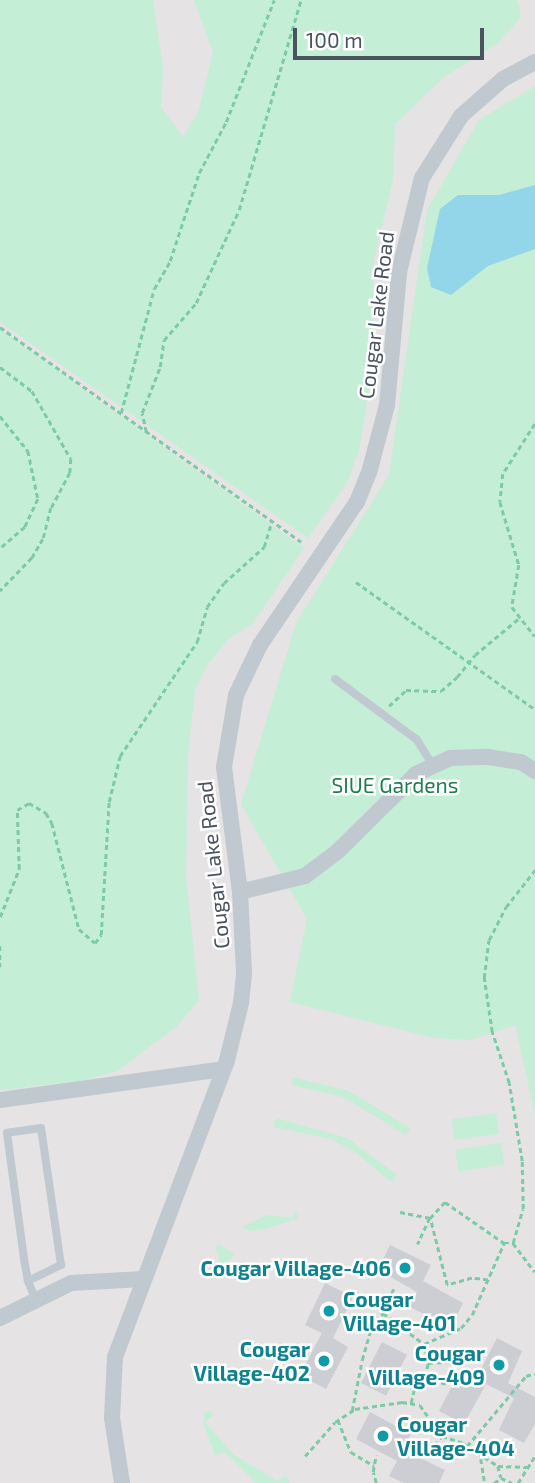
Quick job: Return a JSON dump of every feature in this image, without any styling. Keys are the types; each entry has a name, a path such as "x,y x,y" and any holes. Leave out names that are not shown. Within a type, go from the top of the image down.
{"street":[{"name":"Cougar Lake Road","path":"122,1483 111,1392 115,1357 223,1069 244,973 240,892 224,768 236,695 260,645 357,502 370,469 387,405 399,272 422,178 461,116 503,79 535,62"},
{"path":"240,892 305,876 338,851 416,774 450,758 488,757 521,762 535,771"},
{"path":"0,1100 223,1069"},
{"path":"0,1318 35,1298 97,1278 143,1279"}],"lane":[{"path":"335,679 417,740 433,766"},
{"path":"28,1281 61,1265 41,1128 7,1133 28,1281 35,1298"}],"path":[{"path":"121,413 154,289 170,261 199,173 226,122 274,0"},
{"path":"146,432 142,413 160,367 164,340 196,303 239,210 301,0"},
{"path":"0,327 301,542"},
{"path":"0,368 32,391 71,459 70,473 51,508 43,539 32,558 0,591"},
{"path":"0,416 28,451 38,499 25,527 0,549"},
{"path":"535,424 503,474 500,502 519,565 512,607 535,636"},
{"path":"0,917 19,869 17,810 29,803 46,813 52,823 79,929 95,943 101,935 109,802 120,756 153,713 172,674 197,642 207,607 224,583 264,547 272,520"},
{"path":"356,582 535,709"},
{"path":"389,706 406,690 444,690 475,655 519,619"},
{"path":"513,1243 523,1209 522,1161 509,1083 492,1032 484,978 489,940 506,907 535,870"},
{"path":"0,946 0,967"},
{"path":"418,1244 430,1218 444,1202 504,1242 513,1243 535,1272"},
{"path":"400,1212 430,1218"},
{"path":"430,1218 447,1285 472,1278 488,1280"},
{"path":"424,1344 461,1328 488,1280 504,1242"},
{"path":"352,1411 370,1334 394,1289"},
{"path":"383,1312 424,1344 428,1363 425,1377 415,1386 411,1404"},
{"path":"428,1363 480,1360"},
{"path":"467,1446 527,1376 535,1373"},
{"path":"425,1377 446,1384"},
{"path":"305,1456 338,1420 352,1411 411,1404 420,1405 442,1436 467,1446 480,1457 498,1466 527,1466"},
{"path":"338,1420 351,1452 374,1466"},
{"path":"429,1452 442,1436"},
{"path":"376,1455 376,1483"},
{"path":"518,1483 535,1456"},
{"path":"480,1457 485,1483"},
{"path":"498,1466 501,1478"},
{"path":"494,1483 501,1478"},
{"path":"501,1478 512,1483"}],"shaded area":[{"path":"0,0 535,0 535,1483 0,1483"}],"green space":[{"path":"0,0 153,0 163,67 161,107 183,137 198,112 213,52 194,0 517,0 521,17 498,43 444,77 395,124 393,180 374,260 371,378 359,450 347,483 308,538 0,322"},
{"name":"SIUE Gardens","path":"535,86 535,1114 515,1025 471,1040 434,1038 290,1002 307,919 241,804 296,623 389,475 427,210 479,120"},
{"path":"0,329 304,548 253,623 228,639 208,664 195,690 188,755 186,878 199,1000 176,1027 117,1071 85,1080 0,1090"},
{"path":"293,1077 349,1091 410,1128 406,1135 343,1097 292,1085"},
{"path":"496,1113 499,1134 454,1140 451,1119"},
{"path":"276,1118 347,1138 397,1175 391,1182 354,1151 331,1139 273,1127"},
{"path":"501,1143 504,1165 459,1171 455,1149"},
{"path":"296,1210 298,1218 265,1229 249,1231 242,1227 267,1215 293,1218"},
{"path":"219,1244 234,1254 223,1269 215,1247"},
{"path":"210,1410 213,1415 205,1422 234,1455 277,1481 286,1475 290,1483 256,1483 225,1452 215,1456 204,1424 204,1413"}],"water":[{"path":"535,185 535,249 488,266 451,295 431,287 427,268 440,209 458,195 499,195"}],"building":[{"path":"390,1245 431,1265 423,1281 463,1303 451,1328 410,1307 417,1292 378,1270"},
{"path":"325,1283 353,1297 333,1338 348,1347 326,1389 300,1375 322,1333 305,1325"},
{"path":"497,1338 522,1351 508,1383 535,1397 535,1424 524,1443 499,1430 514,1398 486,1384 464,1424 439,1411 460,1371 476,1379"},
{"path":"382,1342 407,1355 386,1396 361,1383"},
{"path":"370,1412 411,1434 403,1450 445,1470 439,1483 404,1483 389,1476 397,1461 356,1439"}],"place":[{"name":"Cougar Village-406","path":"405,1268"},
{"name":"Cougar Village-401","path":"329,1311"},
{"name":"Cougar Village-402","path":"324,1361"},
{"name":"Cougar Village-409","path":"499,1365"},
{"name":"Cougar Village-404","path":"383,1436"}]}
